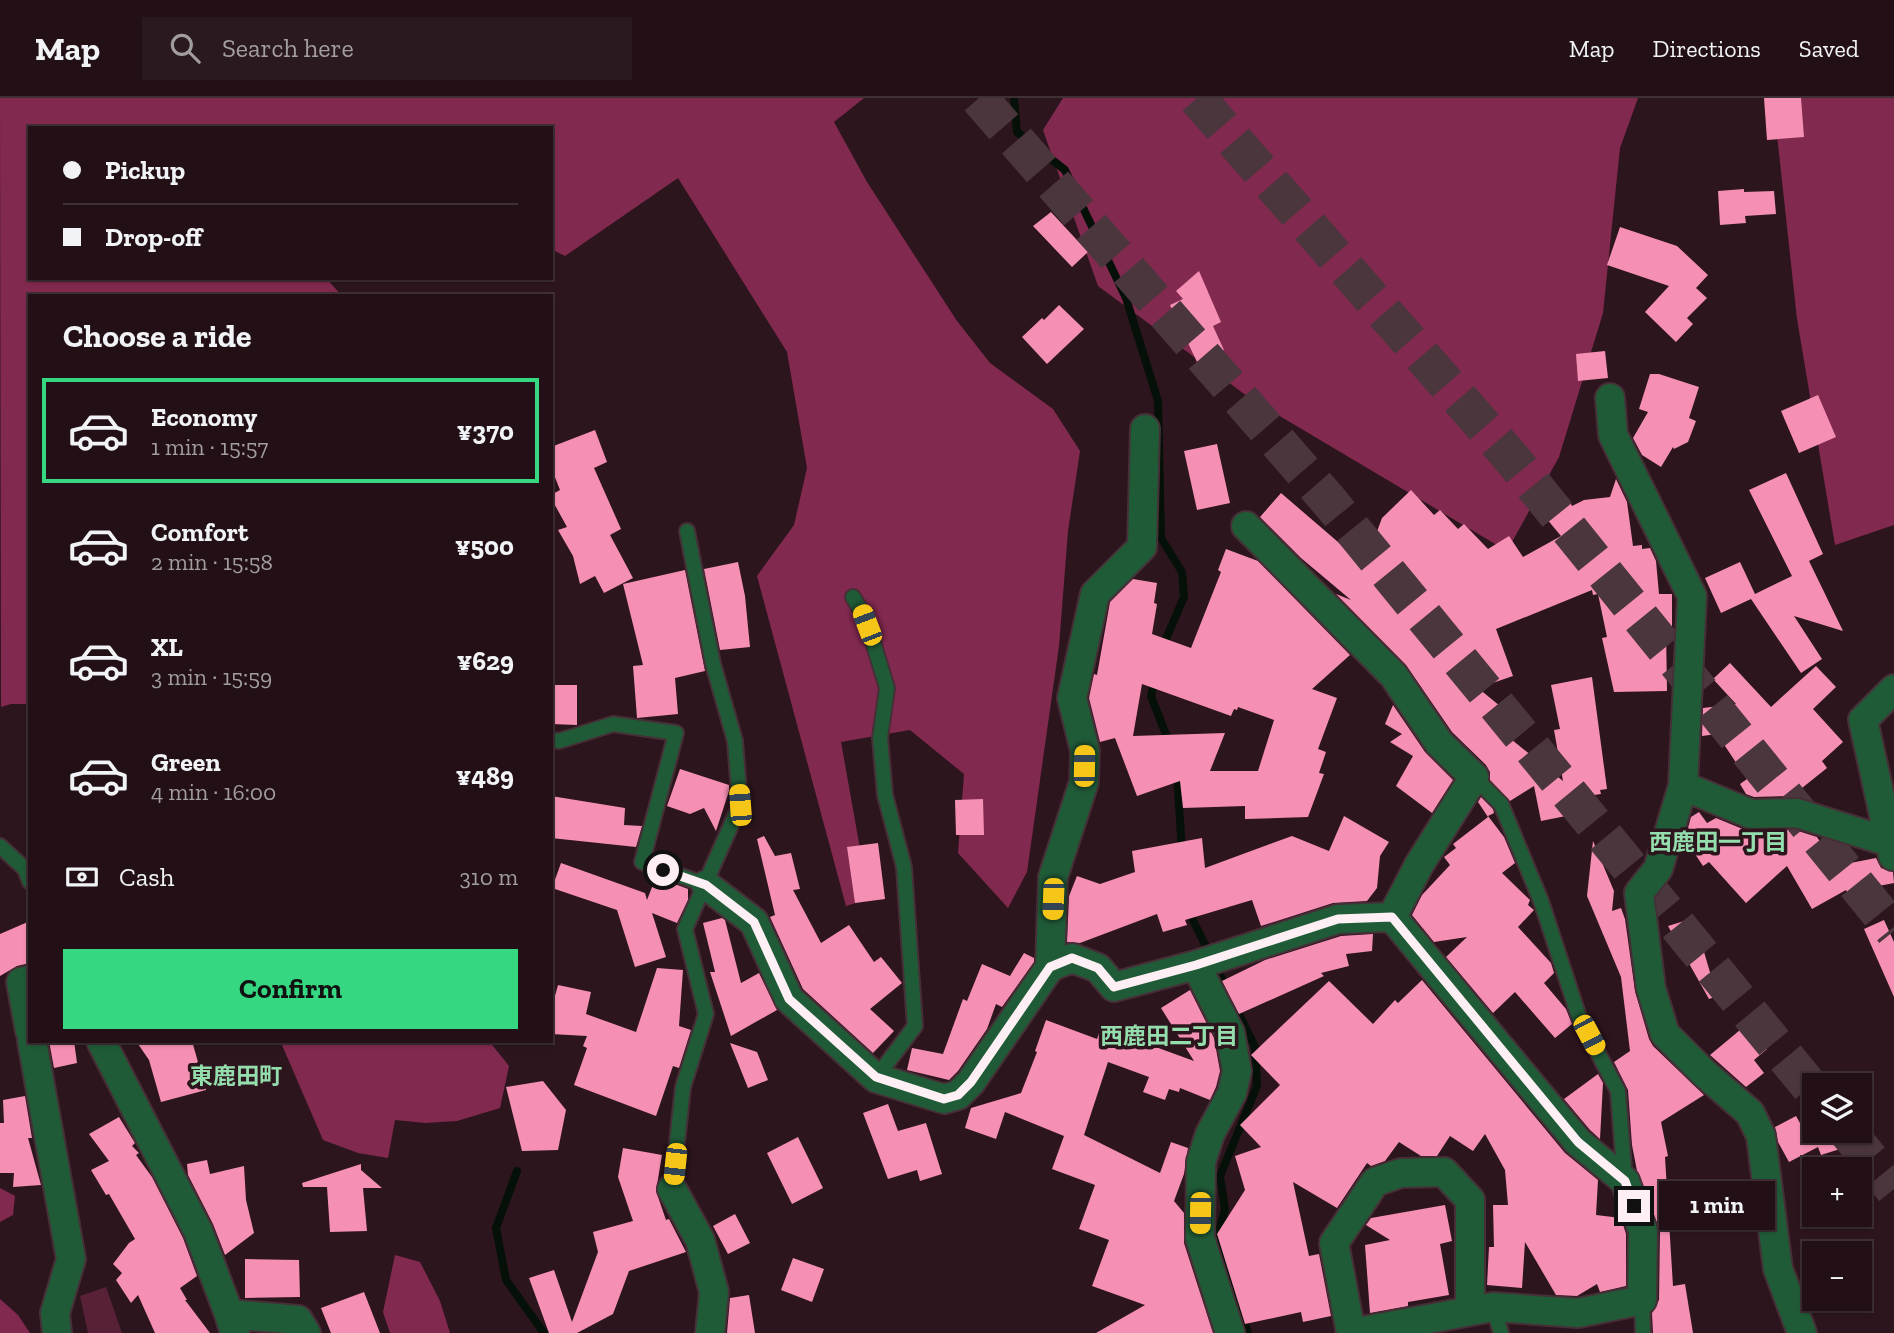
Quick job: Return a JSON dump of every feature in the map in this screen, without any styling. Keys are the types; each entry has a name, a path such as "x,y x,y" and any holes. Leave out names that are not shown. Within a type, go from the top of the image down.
{"street":[{"path":"1610,398 1613,435 1692,596 1683,786 1658,869 1639,893 1651,989 1665,1034 1750,1113 1761,1136 1778,1269 1802,1333"},
{"path":"706,885 754,922 789,999 876,1077 944,1099 958,1095 971,1082 1050,967 1053,877 1084,782 1085,751 1072,698 1095,594 1142,547 1145,429"},
{"path":"1246,526 1394,676 1439,743 1474,777 1419,866 1392,917"},
{"path":"1891,851 1863,720 1894,689"},
{"path":"1683,786 1751,814 1797,813 1891,851"},
{"path":"1050,967 1072,958 1098,968 1114,987 1196,965 1338,919 1392,917"},
{"path":"1392,917 1578,1142 1625,1181 1643,1231 1642,1300 1578,1313 1488,1317 1352,1333 1334,1244 1375,1182 1401,1172 1444,1172 1470,1200 1488,1317"},
{"path":"1196,965 1230,1033 1237,1071 1232,1093 1210,1134 1201,1162 1199,1238 1230,1333"},
{"path":"28,980 21,982 28,1020"},
{"path":"32,1043 71,1259 55,1312 57,1333"},
{"path":"102,1043 198,1231 232,1324 298,1320 306,1333"},
{"path":"672,1189 701,1240 714,1292 710,1333"}],"lane":[{"path":"672,1189 683,1087 706,1014 685,929 740,805 736,741 713,664 687,531"},
{"path":"853,597 873,642 887,688 880,738 885,795 904,867 915,1026 876,1077"},
{"path":"553,740 559,741 613,724 676,733 642,862 706,885"},
{"path":"1474,777 1501,804 1541,901 1579,1017 1618,1091 1625,1181"},
{"path":"0,846 25,870 28,877"},
{"path":"1642,1300 1643,1333"}],"shaded area":[{"path":"0,98 864,98 834,122 867,182 957,321 990,363 1053,409 1080,451 1068,531 1059,646 1027,872 1008,908 958,853 964,774 910,730 841,742 869,899 846,906 757,576 794,525 807,468 787,352 678,178 565,256 553,250 553,126 28,126 28,280 328,280 340,294 28,294 28,704 1,707"},
{"path":"1063,98 1638,98 1620,148 1603,313 1559,457 1507,551 1251,399 1098,286 1043,130"},
{"path":"1773,98 1894,98 1894,525 1835,545 1797,319"},
{"path":"491,1043 509,1066 500,1108 457,1121 425,1123 395,1120 388,1158 358,1153 323,1140 282,1045"},
{"path":"0,1188 15,1196 13,1215 0,1222"},
{"path":"395,1255 420,1262 440,1301 450,1333 390,1333 383,1312"},
{"path":"106,1287 122,1333 88,1333 80,1296"},
{"path":"0,1299 18,1315 30,1333 0,1333"}],"building":[{"path":"1764,98 1801,98 1804,137 1767,140"},
{"path":"1744,189 1744,192 1774,191 1776,214 1745,216 1746,223 1720,225 1718,191"},
{"path":"1051,212 1088,252 1072,267 1033,226"},
{"path":"1620,227 1677,246 1708,275 1696,288 1707,298 1687,318 1693,324 1676,342 1645,312 1669,286 1607,265"},
{"path":"1199,271 1221,322 1213,326 1224,350 1197,362 1170,305 1183,299 1176,291"},
{"path":"1059,305 1084,329 1047,364 1022,337"},
{"path":"1605,351 1608,378 1578,381 1576,354"},
{"path":"1650,374 1659,374 1699,387 1689,418 1696,421 1688,442 1674,449 1673,447 1661,467 1642,455 1633,438 1648,412 1639,409"},
{"path":"1818,395 1836,437 1799,453 1781,411"},
{"path":"595,430 607,462 594,468 621,529 610,535 633,578 604,593 595,576 580,584 573,556 558,530 567,527 553,502 553,494 560,490 553,472 553,446"},
{"path":"1217,444 1230,503 1197,510 1184,451"},
{"path":"1786,473 1823,554 1809,561 1843,631 1794,616 1822,659 1801,673 1751,599 1721,613 1705,578 1740,562 1755,594 1792,576 1749,490"},
{"path":"1616,479 1627,502 1633,546 1650,548 1656,561 1659,594 1672,594 1672,636 1666,630 1667,691 1614,692 1602,638 1607,637 1598,594 1593,595 1592,590 1496,629 1513,676 1478,688 1500,706 1495,712 1508,722 1501,731 1563,781 1554,730 1560,729 1551,685 1592,677 1607,789 1600,790 1601,794 1573,798 1576,814 1541,821 1534,786 1510,801 1490,780 1486,765 1452,732 1406,665 1336,594 1351,600 1301,558 1260,517 1281,493 1345,548 1348,545 1365,564 1382,518 1411,490 1434,515 1440,510 1458,529 1464,524 1488,549 1509,536 1523,557 1561,536 1546,518 1569,500 1572,506 1584,500 1610,497"},
{"path":"1226,549 1258,561 1350,655 1312,689 1337,698 1318,749 1326,752 1319,773 1324,774 1308,817 1245,819 1245,806 1183,808 1180,781 1137,796 1115,738 1100,742 1089,698 1094,674 1097,675 1110,602 1133,579 1157,583 1152,634 1191,648 1221,572 1218,570","holes":["1142,684 1231,716 1238,707 1274,720 1258,771 1210,771 1225,733 1133,736"]},
{"path":"738,562 745,596 750,647 720,650 704,569"},
{"path":"685,570 705,671 675,678 678,714 637,718 633,666 643,665 623,584"},
{"path":"1730,663 1771,707 1816,666 1836,687 1813,709 1843,742 1822,761 1827,768 1792,796 1754,797 1746,794 1740,784 1747,779 1717,734 1702,736 1703,708 1736,704 1713,679"},
{"path":"553,685 577,685 577,725 553,724"},
{"path":"1393,705 1425,752 1453,780 1432,813 1396,786 1413,756 1390,742 1402,734 1385,724"},
{"path":"680,769 729,785 716,831 704,808 690,814 667,806"},
{"path":"553,796 625,808 624,825 642,826 636,847 553,838"},
{"path":"1481,797 1493,809 1494,813 1488,816 1504,837 1515,863 1502,873 1530,900 1528,905 1534,910 1518,927 1551,963 1554,973 1544,983 1566,1009 1572,1024 1555,1038 1515,992 1493,1013 1446,957 1467,937 1434,942 1412,915 1422,895 1450,865 1444,857 1456,848 1453,844 1488,817 1478,802"},
{"path":"983,799 984,835 956,835 955,800"},
{"path":"1699,812 1707,823 1716,818 1745,830 1795,830 1817,837 1835,866 1876,858 1881,868 1893,872 1894,883 1847,892 1846,890 1812,909 1787,866 1746,903 1709,862 1703,866 1685,839 1691,817"},
{"path":"1344,816 1389,842 1380,856 1377,888 1367,901 1333,903 1261,926 1252,900 1185,920 1187,925 1163,932 1157,914 1080,943 1067,942 1069,896 1077,876 1100,884 1135,872 1132,851 1202,838 1205,868 1292,836 1329,851"},
{"path":"764,836 775,856 791,853 800,889 793,890 821,943 849,925 874,962 881,957 902,983 870,1009 894,1031 873,1053 803,989 770,917 775,915 757,839"},
{"path":"1593,841 1614,891 1612,911 1621,908 1625,919 1635,991 1649,1039 1704,1095 1661,1122 1668,1156 1665,1157 1673,1286 1685,1284 1693,1333 1653,1333 1652,1313 1659,1300 1660,1231 1637,1171 1628,1090 1614,1062 1630,1051 1621,977 1587,896"},
{"path":"878,843 885,899 855,903 847,847"},
{"path":"561,863 645,893 647,900 656,877 688,889 688,900 677,923 652,913 666,957 635,967 617,910 553,888"},
{"path":"722,918 725,920 741,983 759,973 777,1010 731,1036 710,972 715,972 703,923"},
{"path":"1694,918 1717,996 1709,999 1668,926"},
{"path":"1884,920 1894,942 1894,997 1864,929"},
{"path":"28,922 28,963 17,966 0,976 0,934"},
{"path":"1373,934 1372,951 1346,954 1349,966 1321,973 1324,976 1239,1014 1222,981 1265,960 1341,936"},
{"path":"1024,953 1034,958 1034,962 1002,1007 996,1004 987,1029 949,1080 907,1070 912,1048 943,1054 963,999 967,1001 982,964 1010,976"},
{"path":"657,968 683,970 679,1026 691,1030 679,1068 673,1066 656,1116 574,1085 587,1048 583,1046 587,1036 553,1034 553,1003 558,985 591,992 586,1014 636,1032"},
{"path":"1422,980 1565,1153 1598,1180 1596,1215 1621,1218 1626,1234 1626,1286 1600,1292 1597,1284 1577,1296 1556,1295 1525,1242 1522,1288 1487,1285 1489,1247 1494,1247 1493,1205 1508,1205 1505,1170 1485,1134 1473,1151 1450,1136 1437,1156 1421,1156 1399,1142 1385,1161 1371,1166 1367,1163 1337,1208 1293,1182 1309,1256 1319,1254 1331,1316 1303,1322 1301,1312 1245,1324 1217,1234 1245,1190 1235,1156 1261,1147 1240,1125 1280,1085 1251,1055 1329,981 1373,1024 1395,1000 1398,1003"},
{"path":"1190,990 1214,1038 1220,1071 1210,1100 1180,1088 1179,1092 1169,1089 1165,1100 1143,1092 1149,1077 1108,1062 1084,1135 1160,1173 1171,1142 1188,1148 1184,1174 1174,1201 1184,1213 1184,1243 1213,1333 1096,1333 1145,1305 1092,1286 1109,1240 1079,1229 1095,1185 1052,1169 1064,1136 1005,1112 996,1139 965,1128 971,1108 1021,1093 1046,1020 1097,1039 1101,1027 1194,1061 1161,1008"},
{"path":"1746,1025 1767,1049 1754,1060 1764,1073 1746,1087 1710,1055"},
{"path":"49,1043 74,1043 77,1063 54,1068"},
{"path":"137,1043 193,1043 206,1090 161,1102 149,1060"},
{"path":"730,1043 757,1052 768,1080 748,1088"},
{"path":"1598,1074 1603,1083 1600,1139 1564,1099"},
{"path":"543,1081 566,1110 558,1150 522,1151 506,1087"},
{"path":"25,1096 32,1138 28,1138 41,1185 13,1187 14,1173 0,1173 3,1100"},
{"path":"888,1104 898,1131 926,1123 942,1174 920,1181 917,1170 888,1179 863,1113"},
{"path":"1796,1116 1802,1126 1802,1143 1838,1143 1840,1149 1821,1155 1818,1147 1789,1162 1778,1142 1775,1127"},
{"path":"119,1117 135,1143 132,1146 139,1153 136,1155 152,1177 183,1238 197,1276 180,1288 185,1300 210,1333 155,1333 138,1295 131,1303 116,1280 122,1273 113,1264 135,1239 109,1194 106,1195 91,1170 109,1161 89,1134"},
{"path":"798,1137 823,1188 792,1204 767,1153"},
{"path":"623,1148 662,1155 656,1191 666,1220 669,1219 686,1252 629,1271 613,1314 577,1333 549,1333 529,1278 554,1270 572,1322 598,1252 593,1232 633,1221 618,1177"},
{"path":"207,1160 210,1174 244,1166 246,1200 254,1233 225,1255 213,1224 188,1175 187,1164"},
{"path":"361,1164 361,1170 382,1188 363,1188 367,1231 330,1232 327,1187 303,1187 302,1183"},
{"path":"1445,1205 1452,1241 1440,1244 1449,1295 1408,1302 1408,1306 1370,1313 1365,1245 1390,1240 1366,1225 1371,1218"},
{"path":"735,1214 750,1243 728,1254 713,1226"},
{"path":"793,1258 824,1269 812,1302 781,1290"},
{"path":"245,1259 299,1260 300,1297 245,1298"},
{"path":"364,1292 380,1333 331,1333 321,1308"},
{"path":"749,1295 755,1333 727,1333 730,1298"}],"waterway":[{"path":"1014,98 1017,132 1065,170 1126,298 1158,401 1161,538 1182,572 1184,597 1162,648"},
{"path":"1155,678 1151,696 1170,745"},
{"path":"1177,774 1182,852"},
{"path":"1188,910 1227,989"},
{"path":"1234,1004 1255,1047 1257,1086 1220,1176 1225,1209 1220,1228 1222,1253 1248,1333"},
{"path":"517,1171 496,1228 506,1280 544,1333"}],"tunnel":[{"path":"979,98 1329,501 1802,1077"},
{"path":"1197,98 1513,460 1894,931"},
{"path":"1857,1143 1894,1189"}],"district":[{"name":"西鹿田一丁目","path":"1718,842"},
{"name":"西鹿田二丁目","path":"1169,1036"},
{"name":"東鹿田町","path":"236,1076"}],"route":[{"path":"663,870 706,885 754,922 789,999 876,1077 944,1099 958,1095 971,1082 1050,967 1072,958 1098,968 1114,987 1196,965 1338,919 1392,917 1578,1142 1625,1181 1634,1206"}]}
